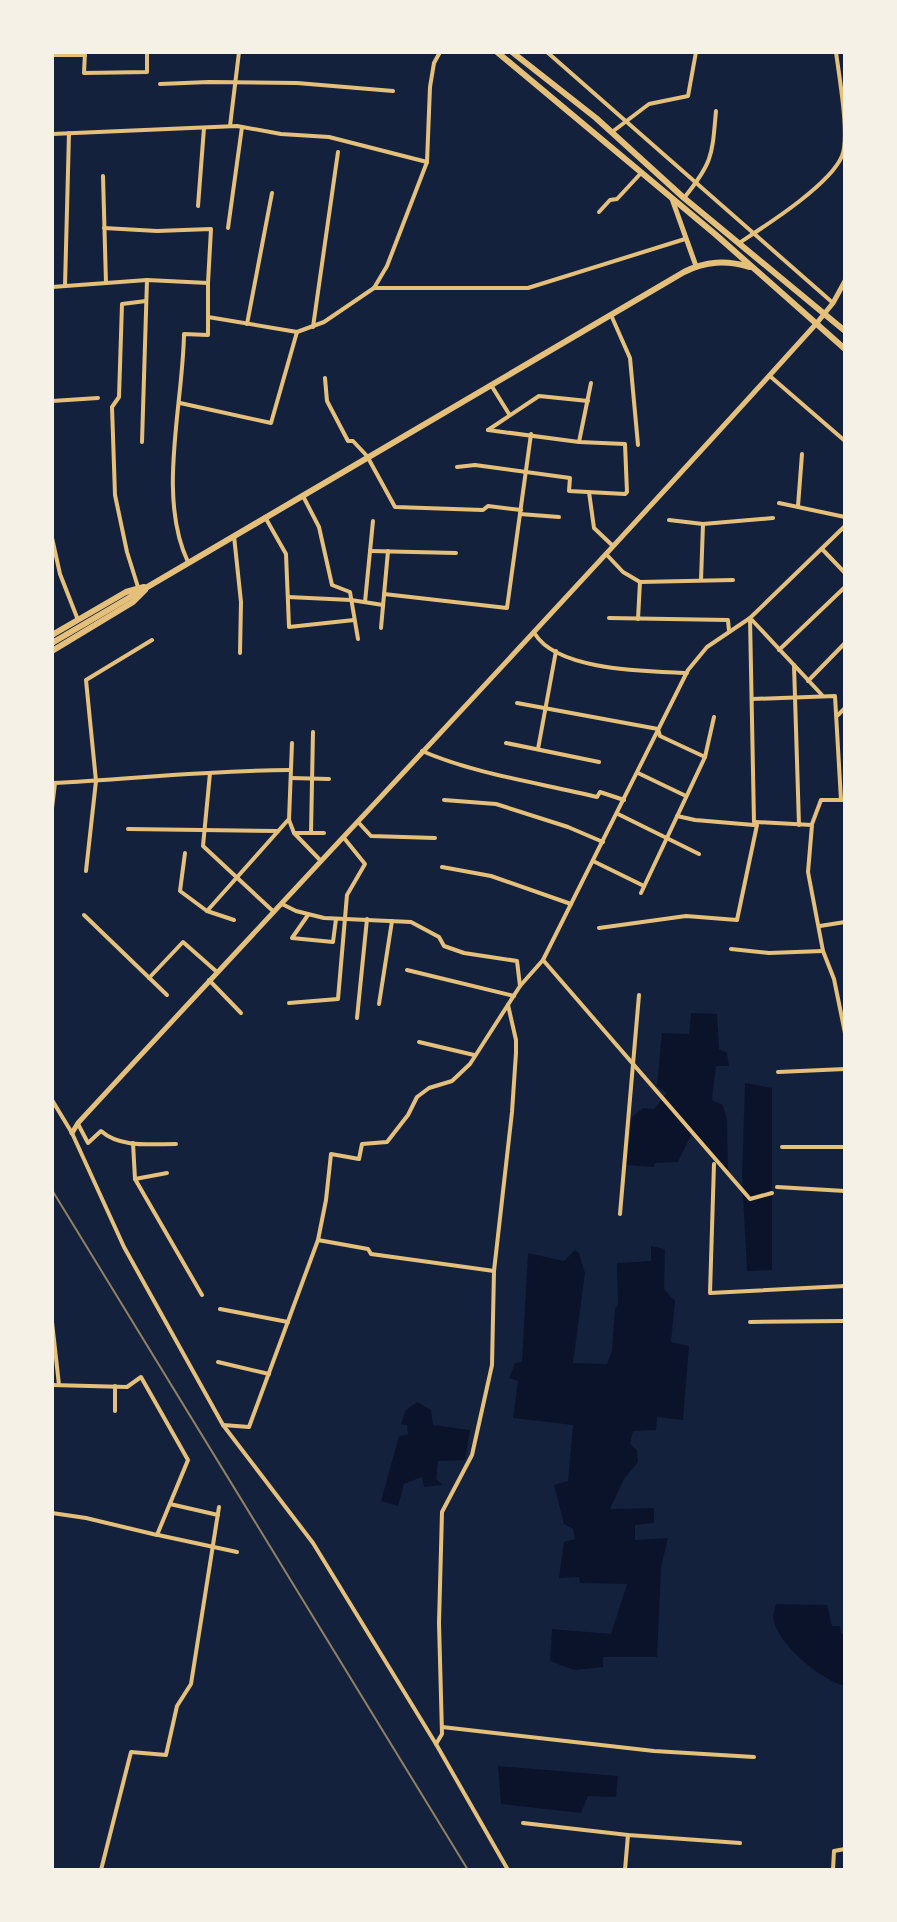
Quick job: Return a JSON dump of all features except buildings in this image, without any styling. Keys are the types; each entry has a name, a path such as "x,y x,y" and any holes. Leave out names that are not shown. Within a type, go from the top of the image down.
{"main road":[{"path":"512,52 612,132 684,198 845,331"},
{"path":"501,53 845,349"},
{"path":"52,643 696,266 715,262 750,267"},
{"path":"52,635 138,587 147,587"},
{"path":"52,651 133,602 147,587"}],"street":[{"path":"52,55 85,54 84,73 147,72 147,52"},
{"path":"230,126 239,52"},
{"path":"208,317 297,332 313,327 374,288 387,266 427,162 430,87 434,63 440,52"},
{"path":"547,52 833,303"},
{"path":"612,132 649,104 688,96 696,52"},
{"path":"739,243 777,218 827,176 844,156 836,52"},
{"path":"160,84 297,83 393,91"},
{"path":"684,198 705,172 712,154 716,111"},
{"path":"52,134 230,126 329,137 427,162"},
{"path":"228,228 242,127"},
{"path":"198,206 204,128"},
{"path":"65,286 69,133"},
{"path":"313,327 338,152"},
{"path":"599,212 610,200 617,199 642,172"},
{"path":"103,176 106,283"},
{"path":"247,324 272,193"},
{"path":"671,198 696,266"},
{"path":"104,228 157,231 211,229 208,335 184,334 173,474 174,514 180,544 188,562"},
{"path":"374,288 528,288 685,239"},
{"path":"52,287 147,280 208,283"},
{"path":"142,442 147,280"},
{"path":"72,1133 209,980 359,823 422,751 535,634 771,377 825,314 845,281"},
{"path":"138,587 115,495 112,407 119,397 122,304 146,301"},
{"path":"611,315 630,358 638,445"},
{"path":"180,403 271,423 297,332"},
{"path":"771,377 845,441"},
{"path":"325,378 327,401 348,441 353,441 367,456 395,507 483,510 489,506 559,517"},
{"path":"579,442 591,383"},
{"path":"491,385 509,414"},
{"path":"457,467 475,465 570,478 568,490 625,494 625,444 579,442 488,430 542,395 588,401"},
{"path":"52,401 98,398"},
{"path":"384,594 507,608 531,434"},
{"path":"798,506 802,454"},
{"path":"589,492 594,528 613,546"},
{"path":"303,496 319,527 332,585 349,592 358,639"},
{"path":"779,503 845,517"},
{"path":"265,517 286,554 289,627 354,620"},
{"path":"669,520 703,524 773,518"},
{"path":"365,604 373,521"},
{"path":"701,580 703,524"},
{"path":"223,1425 249,1427 318,1240 331,1154 359,1159 362,1144 387,1142 408,1115 417,1097 429,1088 452,1081 475,1056 520,986 543,960 687,673 707,647 750,618 845,526"},
{"path":"233,536 241,602 240,653"},
{"path":"52,538 60,574 78,620"},
{"path":"821,548 845,573"},
{"path":"370,551 456,553"},
{"path":"381,628 388,551"},
{"path":"606,554 623,572 640,582 733,580"},
{"path":"638,619 640,582"},
{"path":"779,650 845,587"},
{"path":"288,597 383,605"},
{"path":"609,618 728,620 729,632"},
{"path":"750,618 822,695"},
{"path":"599,928 686,916 737,920 755,824 750,618"},
{"path":"535,634 542,644 571,658 624,669 687,673"},
{"path":"86,871 96,781 86,680 152,640"},
{"path":"808,681 845,643"},
{"path":"538,749 556,651"},
{"path":"794,665 799,825"},
{"path":"752,699 835,696 843,800 821,800 812,825 807,864 823,951 837,993 845,1033"},
{"path":"517,703 658,729"},
{"path":"838,715 845,708"},
{"path":"641,893 705,757 714,717"},
{"path":"658,729 660,736 705,757"},
{"path":"311,833 313,732"},
{"path":"292,743 289,820 294,833 322,862"},
{"path":"506,743 599,762"},
{"path":"422,751 445,761 597,797 600,792 624,800"},
{"path":"52,808 54,783 210,773 216,770 290,770"},
{"path":"210,773 203,846 274,913"},
{"path":"638,773 687,796"},
{"path":"290,778 329,779"},
{"path":"444,800 496,804 568,827 603,842"},
{"path":"617,814 699,854"},
{"path":"677,816 755,824 812,825"},
{"path":"207,911 289,820"},
{"path":"359,823 371,836 435,838"},
{"path":"128,829 278,831"},
{"path":"294,833 324,833"},
{"path":"289,1003 338,999 347,895 365,864 344,838"},
{"path":"185,853 180,891 207,911 234,920"},
{"path":"593,861 644,886"},
{"path":"442,867 491,876 571,904"},
{"path":"282,904 308,914 336,919 411,922 439,937 444,946 464,953 517,961 520,986"},
{"path":"308,914 292,938 333,942 336,919"},
{"path":"84,915 167,995"},
{"path":"357,1018 367,919"},
{"path":"379,1004 392,921"},
{"path":"819,926 845,922"},
{"path":"149,978 183,942 217,972"},
{"path":"731,949 769,953 823,951"},
{"path":"543,960 750,1199 772,1193"},
{"path":"407,970 514,996"},
{"path":"209,980 241,1013"},
{"path":"837,993 845,993"},
{"path":"620,1214 639,995"},
{"path":"436,1744 442,1734 439,1623 442,1512 472,1455 492,1365 494,1271 516,1053 508,1005"},
{"path":"419,1042 475,1056"},
{"path":"778,1072 845,1069"},
{"path":"52,1100 72,1133 124,1247 223,1425 313,1543 436,1744 508,1870"},
{"path":"78,1123 88,1143 101,1131 110,1139 133,1143 176,1144"},
{"path":"133,1143 135,1179 202,1295"},
{"path":"782,1147 845,1147"},
{"path":"714,1164 710,1293 845,1286"},
{"path":"135,1179 167,1173"},
{"path":"777,1187 845,1191"},
{"path":"318,1240 368,1249 371,1254 494,1271"},
{"path":"220,1309 288,1322"},
{"path":"750,1322 845,1321"},
{"path":"52,1322 59,1385"},
{"path":"218,1362 269,1374"},
{"path":"52,1385 127,1387 141,1377 188,1460 157,1535"},
{"path":"115,1386 115,1411"},
{"path":"169,1504 218,1515"},
{"path":"101,1870 131,1752 166,1755 177,1706 191,1684 219,1507"},
{"path":"52,1513 237,1552"},
{"path":"441,1727 654,1751 754,1757"},
{"path":"523,1823 740,1843"},
{"path":"625,1870 628,1835"},
{"path":"833,1870 834,1851 845,1849"}],"water":[{"path":"691,1013 717,1014 719,1049 727,1053 729,1066 716,1066 712,1100 723,1105 727,1120 728,1170 693,1131 678,1162 655,1163 654,1167 626,1165 632,1117 643,1108 654,1109 667,1093 657,1086 662,1033 689,1034"},
{"path":"745,1083 772,1088 772,1270 747,1271 742,1177"},
{"path":"651,1246 665,1249 664,1289 675,1301 671,1342 689,1346 683,1420 657,1417 656,1430 633,1431 630,1444 637,1450 638,1462 624,1479 610,1509 654,1508 654,1523 635,1525 635,1540 668,1538 661,1567 657,1657 603,1657 603,1667 574,1670 550,1661 552,1629 611,1634 627,1584 580,1583 579,1577 559,1578 564,1542 575,1539 573,1529 564,1524 554,1485 568,1481 573,1425 513,1418 518,1381 509,1378 515,1363 522,1362 528,1253 564,1261 575,1250 579,1253 585,1273 573,1363 607,1364 612,1351 615,1308 618,1305 617,1263 651,1261"},
{"path":"417,1402 431,1410 433,1425 470,1430 465,1460 438,1461 436,1479 443,1485 424,1487 422,1477 404,1484 398,1506 381,1501 399,1436 408,1434 407,1425 401,1424 406,1410"},
{"path":"776,1604 827,1605 832,1626 840,1626 841,1634 845,1634 845,1686 812,1668 790,1648 776,1627 773,1616"},
{"path":"498,1766 618,1776 616,1797 588,1796 581,1813 501,1804"}],"railway":[{"path":"52,1190 468,1870"}]}
